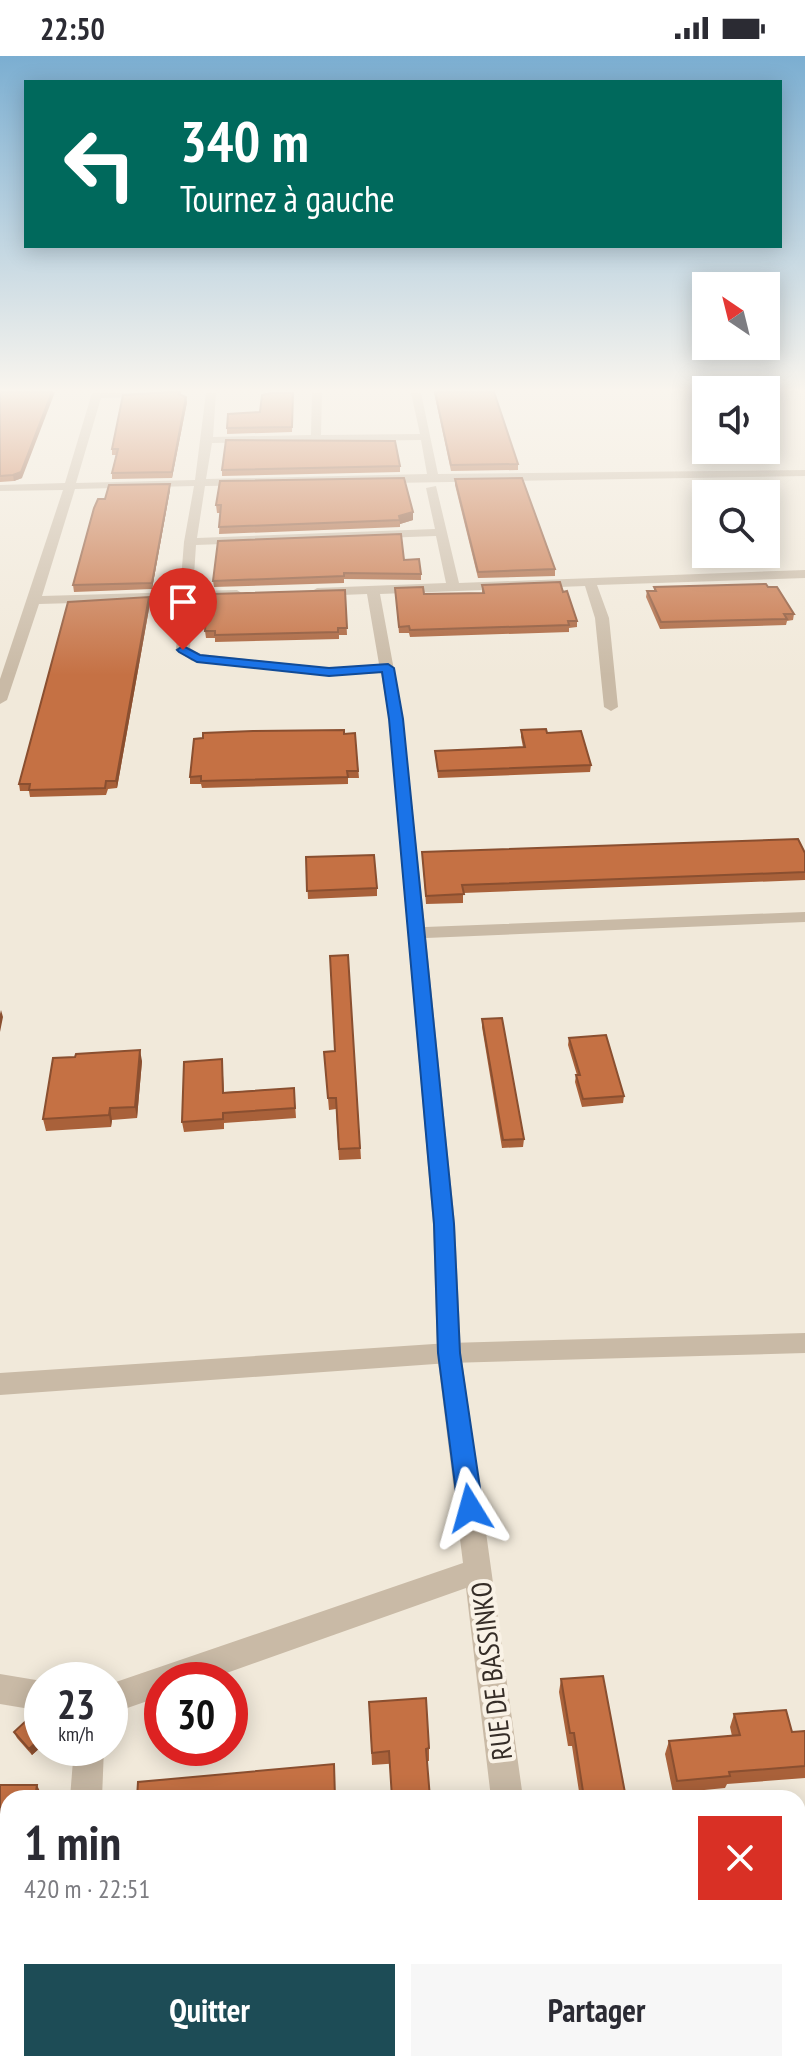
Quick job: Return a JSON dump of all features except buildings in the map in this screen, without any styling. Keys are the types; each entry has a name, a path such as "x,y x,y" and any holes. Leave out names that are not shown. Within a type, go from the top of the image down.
{"street":[{"path":"0,700 70,487"},
{"path":"0,498 69,492 244,487"},
{"path":"433,487 453,586"},
{"path":"0,488 69,492"},
{"path":"199,488 190,542 183,650 197,658 329,672 388,668"},
{"path":"190,542 441,532"},
{"path":"295,592 805,574"},
{"path":"590,583 602,618 611,707"},
{"name":"RUE DE BASSINKO","path":"373,590 388,668 418,933 444,1224 449,1353 506,1790"},
{"path":"33,600 248,594"},
{"path":"418,933 805,917"},
{"path":"0,1384 449,1353 805,1343"},
{"path":"218,1662 479,1570"},
{"path":"0,1689 24,1693"},
{"path":"86,1790 88,1766"}],"route":[{"path":"183,650 197,658 329,672 388,668 418,933 444,1224 449,1353 470,1508"}]}
